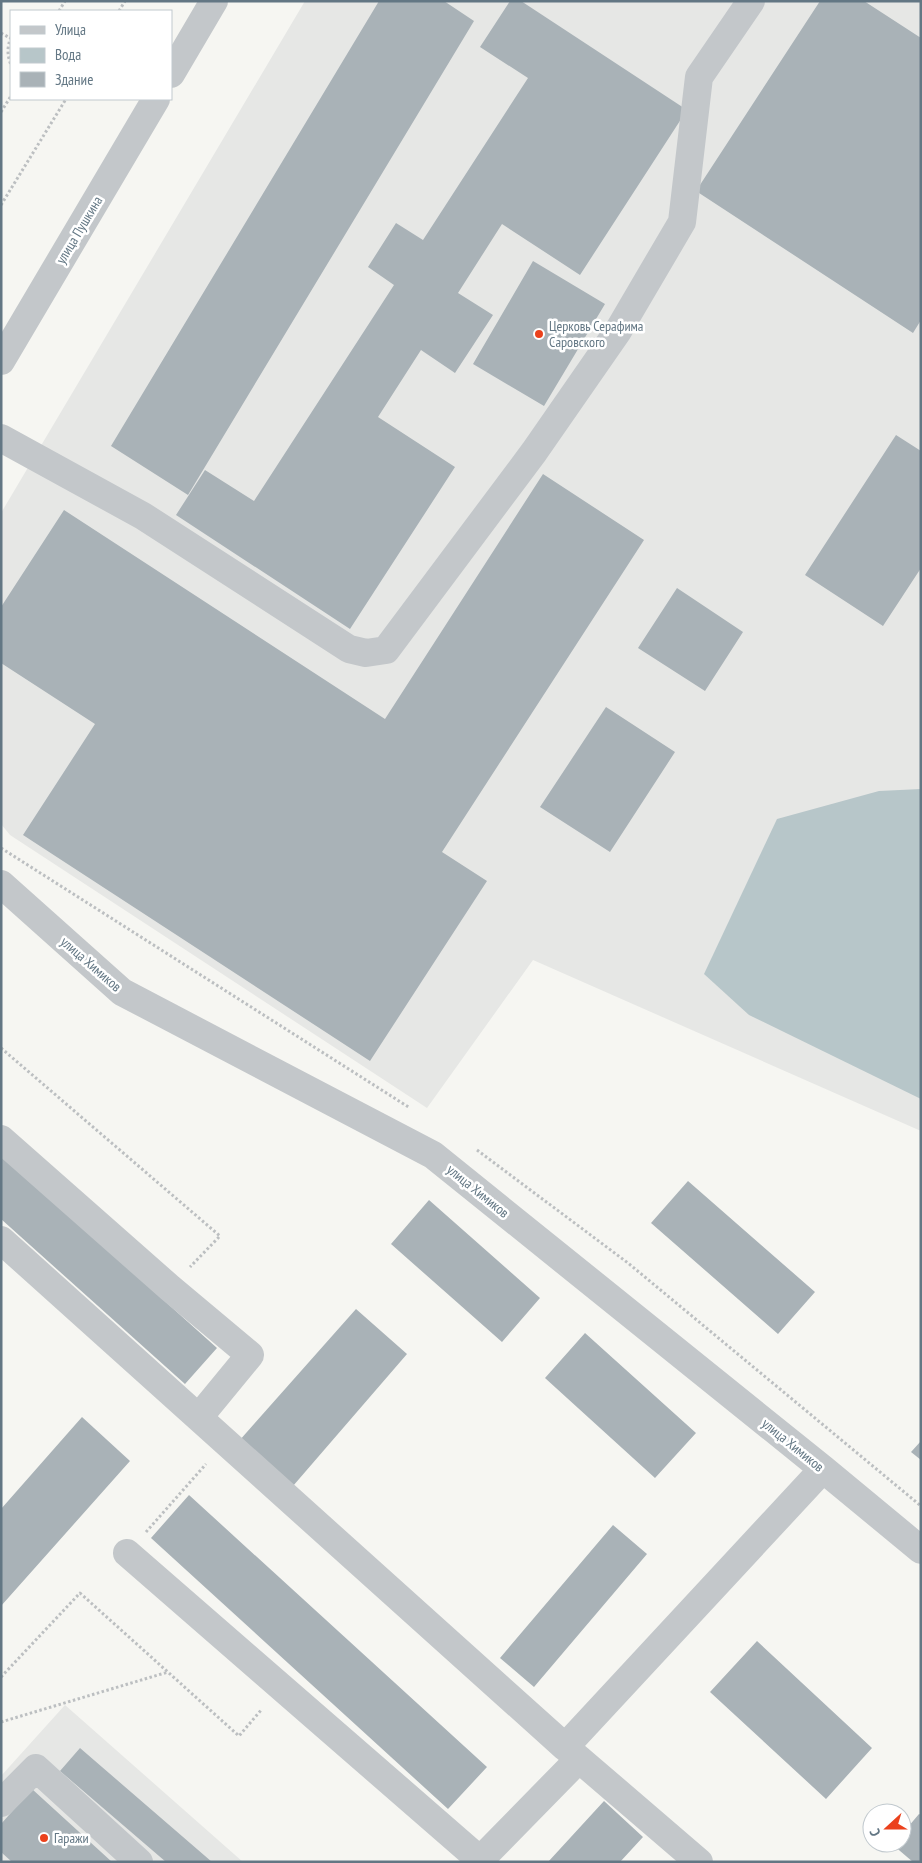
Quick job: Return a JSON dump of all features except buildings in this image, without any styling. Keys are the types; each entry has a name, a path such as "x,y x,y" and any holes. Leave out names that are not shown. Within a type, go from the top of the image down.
{"street":[{"path":"172,72 214,1"},
{"path":"1,438 143,516 349,649 366,653 386,650 534,452 618,330 682,222 699,77 751,1"},
{"name":"улица Пушкина","path":"1,361 155,100"},
{"name":"улица Химиков","path":"1,884 122,992 432,1155 823,1468 921,1550"},
{"path":"1,1139 170,1288 250,1355 199,1417"},
{"path":"1,1240 572,1753 698,1862"},
{"path":"127,1553 480,1860 823,1468"},
{"path":"1,1803 36,1768 139,1862"}],"path":[{"path":"10,44 8,56 10,62"},
{"path":"1,112 10,98"},
{"path":"1,205 65,100"},
{"path":"1,1048 220,1236 170,1288"},
{"path":"127,1553 226,1441"},
{"path":"1,1677 80,1593 239,1736 281,1687"},
{"path":"1,1722 168,1672"}],"shaded area":[{"path":"305,1 921,1 921,1131 533,960 427,1108 10,835 1,824 1,513"},
{"path":"65,1705 243,1862 1,1862 1,1776"}],"water":[{"path":"921,789 921,1099 749,1015 704,974 777,819 879,791"}],"place":[{"name":"Церковь Серафима Саровского","path":"539,334"},
{"name":"Гаражи","path":"44,1838"}]}
